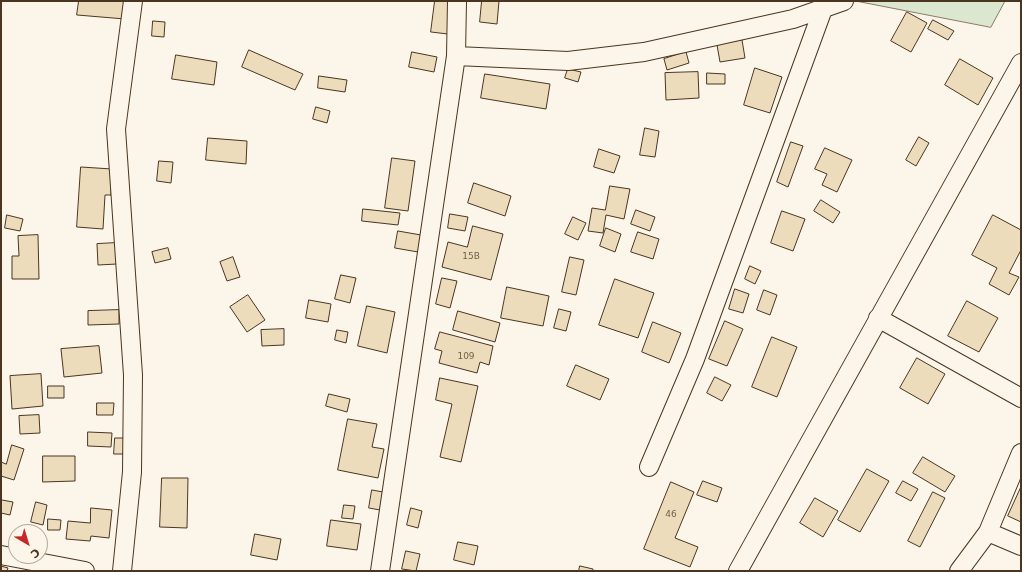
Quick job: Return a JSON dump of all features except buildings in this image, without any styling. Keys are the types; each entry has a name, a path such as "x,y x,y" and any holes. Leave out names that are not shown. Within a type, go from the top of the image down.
{"street":[{"path":"122,571 132,472 133,375 116,129 133,1"},
{"path":"380,571 456,56 457,1"},
{"path":"456,56 568,61 644,52 793,19 844,1"},
{"path":"649,467 695,359 823,9"},
{"path":"738,571 1021,63"},
{"path":"878,318 1021,398"},
{"path":"959,571 988,532 1021,453"},
{"path":"988,532 1021,546"},
{"path":"1,555 85,571"}],"green space":[{"path":"856,1 1005,1 991,27"}]}
